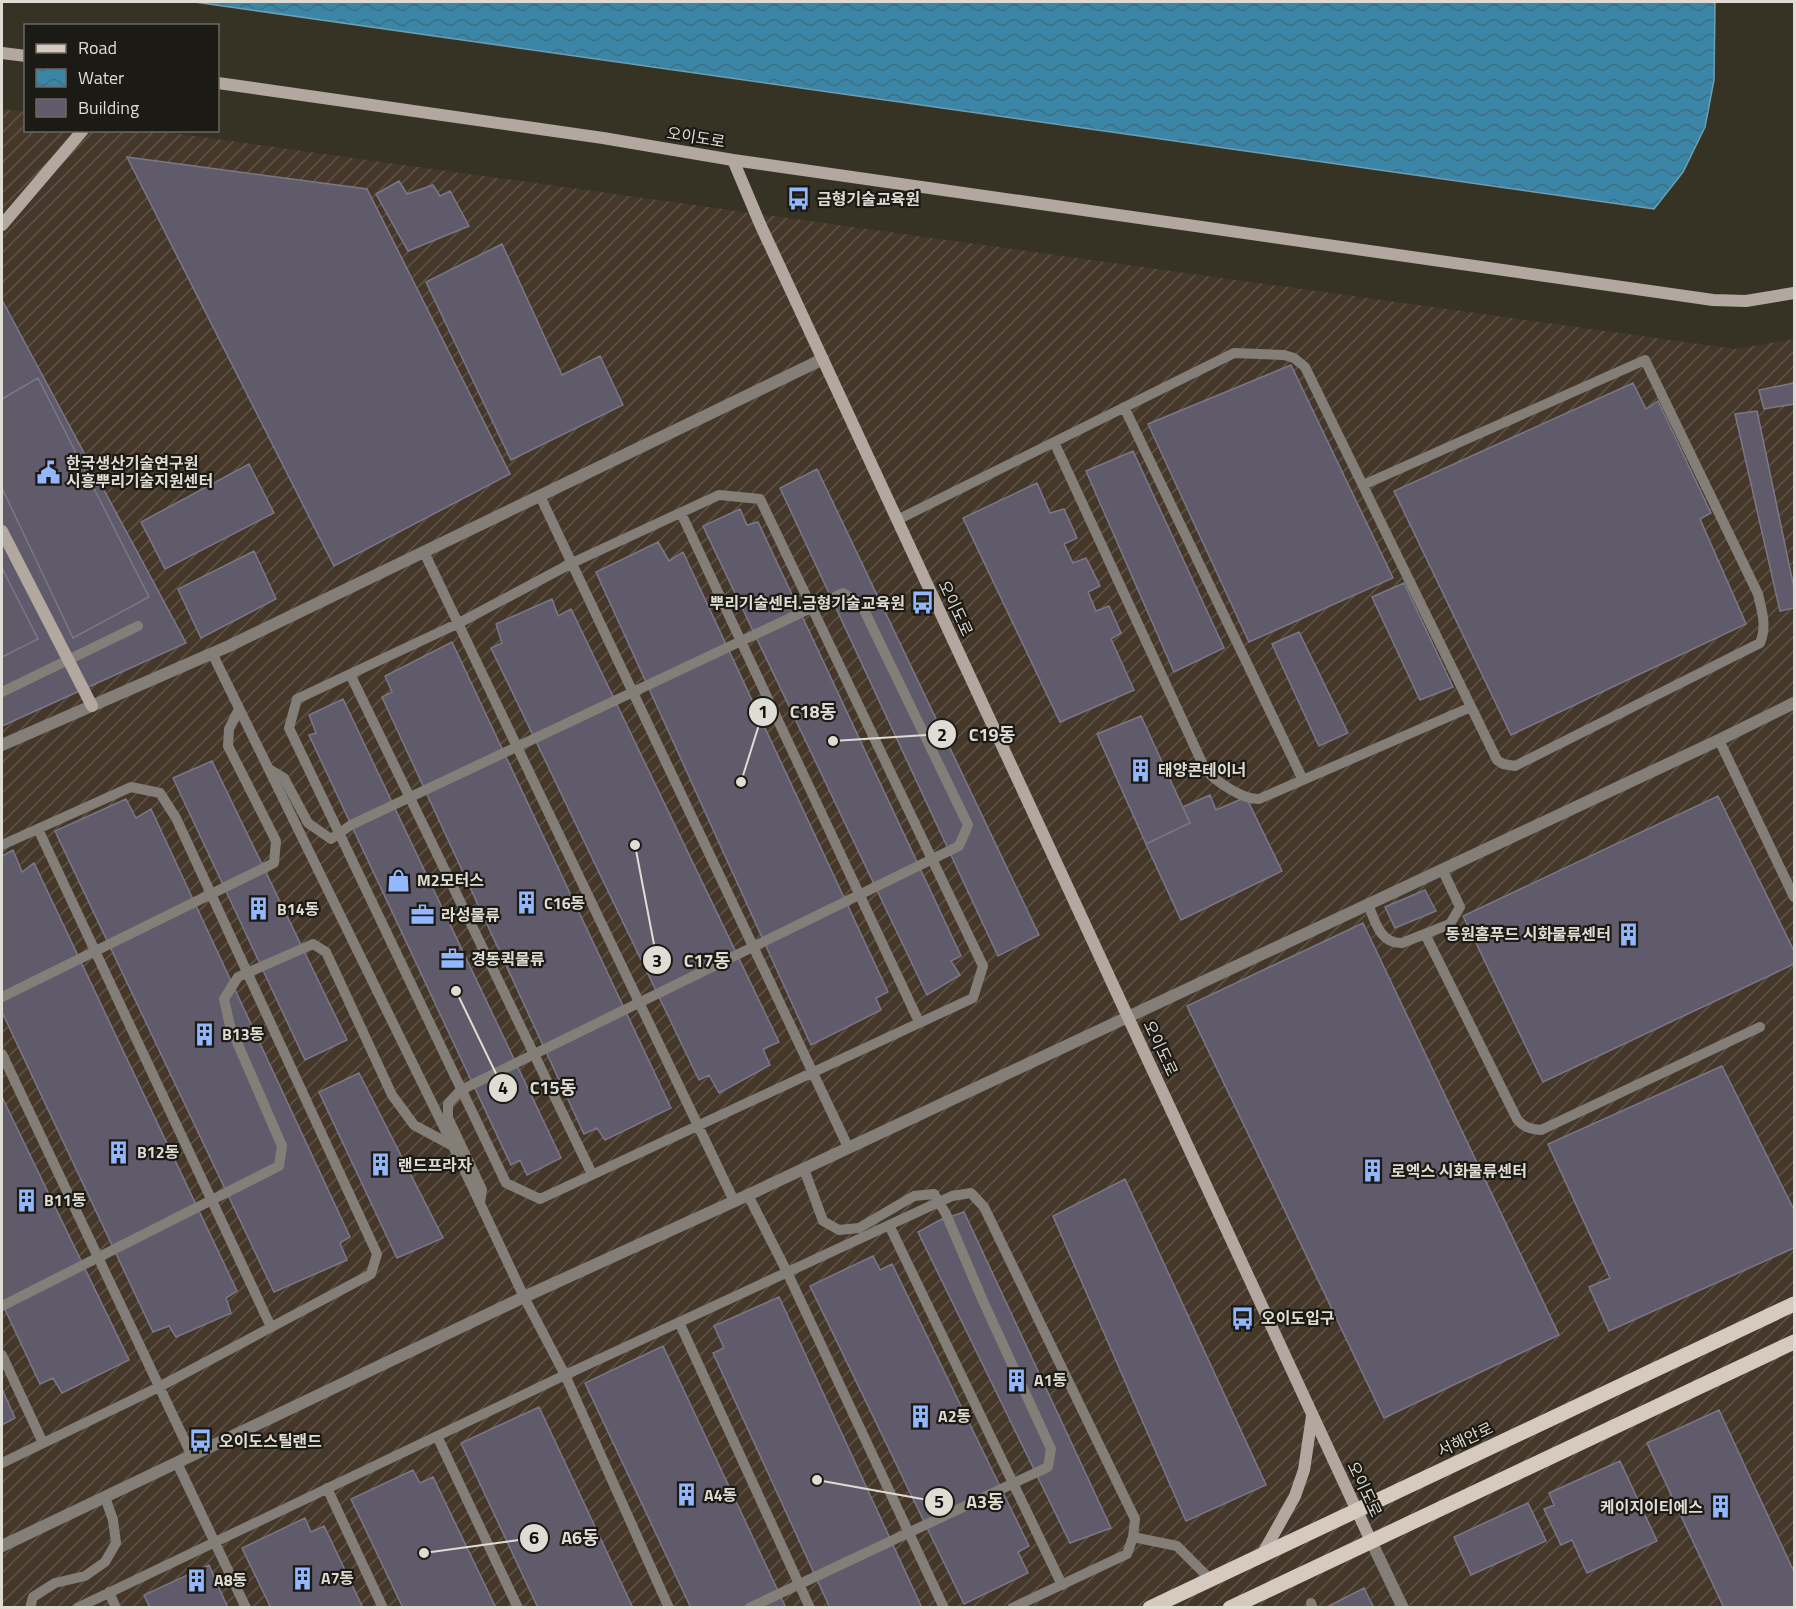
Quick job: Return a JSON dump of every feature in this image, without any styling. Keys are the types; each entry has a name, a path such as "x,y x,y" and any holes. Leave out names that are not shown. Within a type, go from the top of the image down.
{"main road":[{"path":"2,53 24,56"},
{"name":"오이도로","path":"219,83 603,138 733,160 760,224 1371,1541"},
{"path":"2,225 81,132"},
{"path":"733,160 1713,300 1746,301 1794,293"},
{"path":"2,531 92,706"},
{"name":"서해안로","path":"1150,1608 1794,1304"},
{"path":"1230,1608 1794,1342"},
{"path":"1262,1555 1295,1496 1304,1470 1312,1414"}],"street":[{"path":"2,745 212,653 823,359"},
{"path":"2,1546 524,1297 748,1195 1794,703"},
{"path":"1371,1541 1403,1608"}],"lane":[{"path":"897,520 1234,353 1284,355 1294,358 1305,367 1497,760 1503,765 1515,766 1760,643 1764,634 1758,594 1645,360 1363,485"},
{"path":"1124,407 1303,780"},
{"path":"1054,442 1205,769 1212,778 1254,800 1259,799 1471,707"},
{"path":"719,495 760,499 983,966 973,998 540,1199 506,1183 289,728 297,699 459,623 572,563 681,513 719,495"},
{"path":"540,496 848,1147"},
{"path":"681,513 919,1022"},
{"path":"424,552 734,1201"},
{"path":"269,769 284,778 308,823 331,839 351,825 843,592 862,606 968,825 959,846 460,1090 448,1104 448,1118 482,1190 480,1203"},
{"path":"2,692 138,626"},
{"path":"212,653 453,1146 524,1297 565,1375 669,1608"},
{"path":"350,674 592,1174"},
{"path":"2,997 274,863 276,841 228,746 229,729 239,709"},
{"path":"1719,740 1794,897"},
{"path":"2,845 131,787 160,793 176,818 377,1254 371,1274 159,1387 2,1463"},
{"path":"38,829 271,1327"},
{"path":"1368,904 1383,937 1389,941 1402,943 1450,924 1460,907 1442,869"},
{"path":"1425,934 1517,1119 1521,1125 1531,1130 1541,1130 1760,1027"},
{"path":"2,1306 279,1166 282,1146 230,1026 224,999 238,977 313,944 326,952 392,1095 414,1125 453,1146"},
{"path":"2,1054 192,1456"},
{"path":"748,1608 1048,1467 1051,1449 947,1216 934,1194 915,1196 860,1228 839,1230 823,1221 804,1168"},
{"path":"77,1608 679,1322 952,1196 971,1193 984,1207 1135,1519 1133,1537 1127,1554 1012,1608"},
{"path":"748,1195 787,1272 945,1608"},
{"path":"889,1225 1062,1585"},
{"path":"679,1322 810,1608"},
{"path":"2,1355 43,1443"},
{"path":"437,1436 518,1608"},
{"path":"177,1464 246,1608"},
{"path":"327,1488 383,1608"},
{"path":"30,1608 33,1597 55,1582 85,1576 105,1562 116,1543 113,1520 105,1497"},
{"path":"1133,1537 1178,1546 1210,1579"},
{"path":"109,1592 116,1608"}],"shaded area":[{"path":"2,109 24,112 24,132 165,132 1736,349 1794,339 1794,1607 2,1608"}],"water":[{"path":"195,2 1715,2 1714,80 1705,127 1683,172 1654,209"}],"building":[{"path":"127,157 367,189 510,474 334,566"},
{"path":"399,181 407,194 433,185 440,196 450,191 469,226 408,251 376,194"},
{"path":"502,244 562,375 600,356 623,405 511,460 426,282"},
{"name":"한국생산기술연구원 시흥뿌리기술지원센터","path":"2,300 186,643 2,726"},
{"path":"1291,365 1393,578 1249,642 1148,424"},
{"path":"38,378 149,597 73,638 2,488 2,399"},
{"path":"1633,383 1646,409 1658,401 1711,513 1700,519 1746,624 1511,735 1394,491"},
{"path":"1794,383 1794,404 1764,409 1759,390"},
{"path":"1757,411 1794,588 1794,608 1780,611 1735,414"},
{"path":"1133,451 1224,648 1174,672 1086,471"},
{"path":"249,464 274,513 165,569 141,522"},
{"path":"817,469 1039,935 998,956 780,488"},
{"path":"1037,483 1050,513 1064,509 1077,538 1064,544 1073,563 1086,558 1100,586 1088,592 1096,611 1109,606 1121,633 1111,639 1134,690 1060,722 963,518"},
{"path":"740,509 747,525 758,522 961,956 951,961 960,975 927,995 703,526"},
{"path":"658,542 669,561 683,552 888,992 876,998 881,1010 811,1045 596,572"},
{"path":"254,551 276,599 201,638 178,589"},
{"path":"2,568 38,639 2,657"},
{"path":"1404,583 1453,687 1420,700 1372,597"},
{"path":"552,599 558,616 571,609 779,1042 763,1049 770,1065 719,1093 709,1075 699,1080 491,648 502,643 496,624"},
{"path":"1299,632 1348,733 1319,746 1272,644"},
{"name":"C16동","path":"452,642 671,1108 605,1140 597,1128 584,1134 382,697 392,692 385,676"},
{"path":"343,699 561,1158 527,1175 520,1160 511,1165 309,735 316,733 309,715"},
{"name":"태양콘테이너","path":"1141,716 1190,823 1146,844 1097,734"},
{"name":"B14동","path":"212,761 347,1040 305,1060 173,778"},
{"path":"1210,795 1216,810 1246,797 1282,871 1181,920 1146,844 1190,823 1183,807"},
{"name":"동원홈푸드 시화물류센터","path":"1718,796 1794,951 1794,964 1543,1082 1463,916"},
{"name":"B13동","path":"126,799 136,818 151,809 350,1237 340,1243 347,1260 274,1292 55,831"},
{"name":"B12동","path":"13,850 22,872 34,863 237,1291 226,1298 231,1313 176,1337 169,1326 153,1332 2,1012 2,856"},
{"path":"1425,890 1436,911 1395,928 1385,907"},
{"name":"로엑스 시화물류센터","path":"1363,923 1559,1335 1384,1418 1187,1006"},
{"path":"1722,1066 1794,1210 1794,1248 1609,1331 1589,1287 1610,1278 1548,1144"},
{"name":"랜드프라자","path":"359,1073 443,1238 397,1258 319,1092"},
{"name":"B11동","path":"2,1097 129,1360 62,1393 53,1378 40,1384 2,1303"},
{"path":"1125,1179 1266,1485 1186,1521 1053,1216"},
{"name":"A1동","path":"964,1212 1111,1528 1070,1543 918,1232 938,1221"},
{"name":"A2동","path":"873,1256 880,1270 892,1264 1029,1546 1018,1552 1028,1573 964,1604 810,1286"},
{"path":"779,1297 922,1608 830,1608 713,1353 724,1348 714,1326"},
{"name":"A4동","path":"663,1346 786,1608 691,1608 585,1383"},
{"path":"2,1389 15,1418 2,1425"},
{"path":"539,1407 633,1608 538,1608 461,1443"},
{"name":"케이지이티에스","path":"1719,1410 1794,1572 1794,1608 1724,1608 1647,1443"},
{"path":"1620,1461 1657,1541 1587,1573 1572,1540 1561,1545 1544,1509 1554,1505 1549,1493"},
{"path":"413,1470 420,1483 433,1477 496,1608 403,1608 351,1499"},
{"path":"1528,1503 1546,1541 1471,1575 1454,1537"},
{"name":"A7동","path":"305,1518 311,1532 324,1526 363,1608 271,1608 242,1548"},
{"name":"A8동","path":"209,1565 228,1608 150,1608 144,1595"},
{"path":"1364,1588 1374,1608 1325,1608"}],"place":[{"name":"금형기술교육원","path":"799,199"},
{"name":"한국생산기술연구원 시흥뿌리기술지원센터","path":"48,472"},
{"name":"뿌리기술센터.금형기술교육원","path":"923,603"},
{"name":"C19동","path":"833,741"},
{"name":"태양콘테이너","path":"1140,770"},
{"name":"C18동","path":"741,782"},
{"name":"C17동","path":"635,845"},
{"name":"M2모터스","path":"399,880"},
{"name":"C16동","path":"526,903"},
{"name":"B14동","path":"259,909"},
{"name":"라성물류","path":"423,915"},
{"name":"동원홈푸드 시화물류센터","path":"1629,934"},
{"name":"경동퀵물류","path":"453,959"},
{"name":"C15동","path":"456,991"},
{"name":"B13동","path":"204,1034"},
{"name":"B12동","path":"119,1152"},
{"name":"랜드프라자","path":"380,1165"},
{"name":"로엑스 시화물류센터","path":"1373,1171"},
{"name":"B11동","path":"26,1200"},
{"name":"오이도입구","path":"1243,1318"},
{"name":"A1동","path":"1016,1380"},
{"name":"A2동","path":"920,1416"},
{"name":"오이도스틸랜드","path":"201,1441"},
{"name":"A3동","path":"817,1480"},
{"name":"A4동","path":"686,1495"},
{"name":"케이지이티에스","path":"1721,1507"},
{"name":"A6동","path":"424,1553"},
{"name":"A7동","path":"303,1578"},
{"name":"A8동","path":"196,1580"}]}
